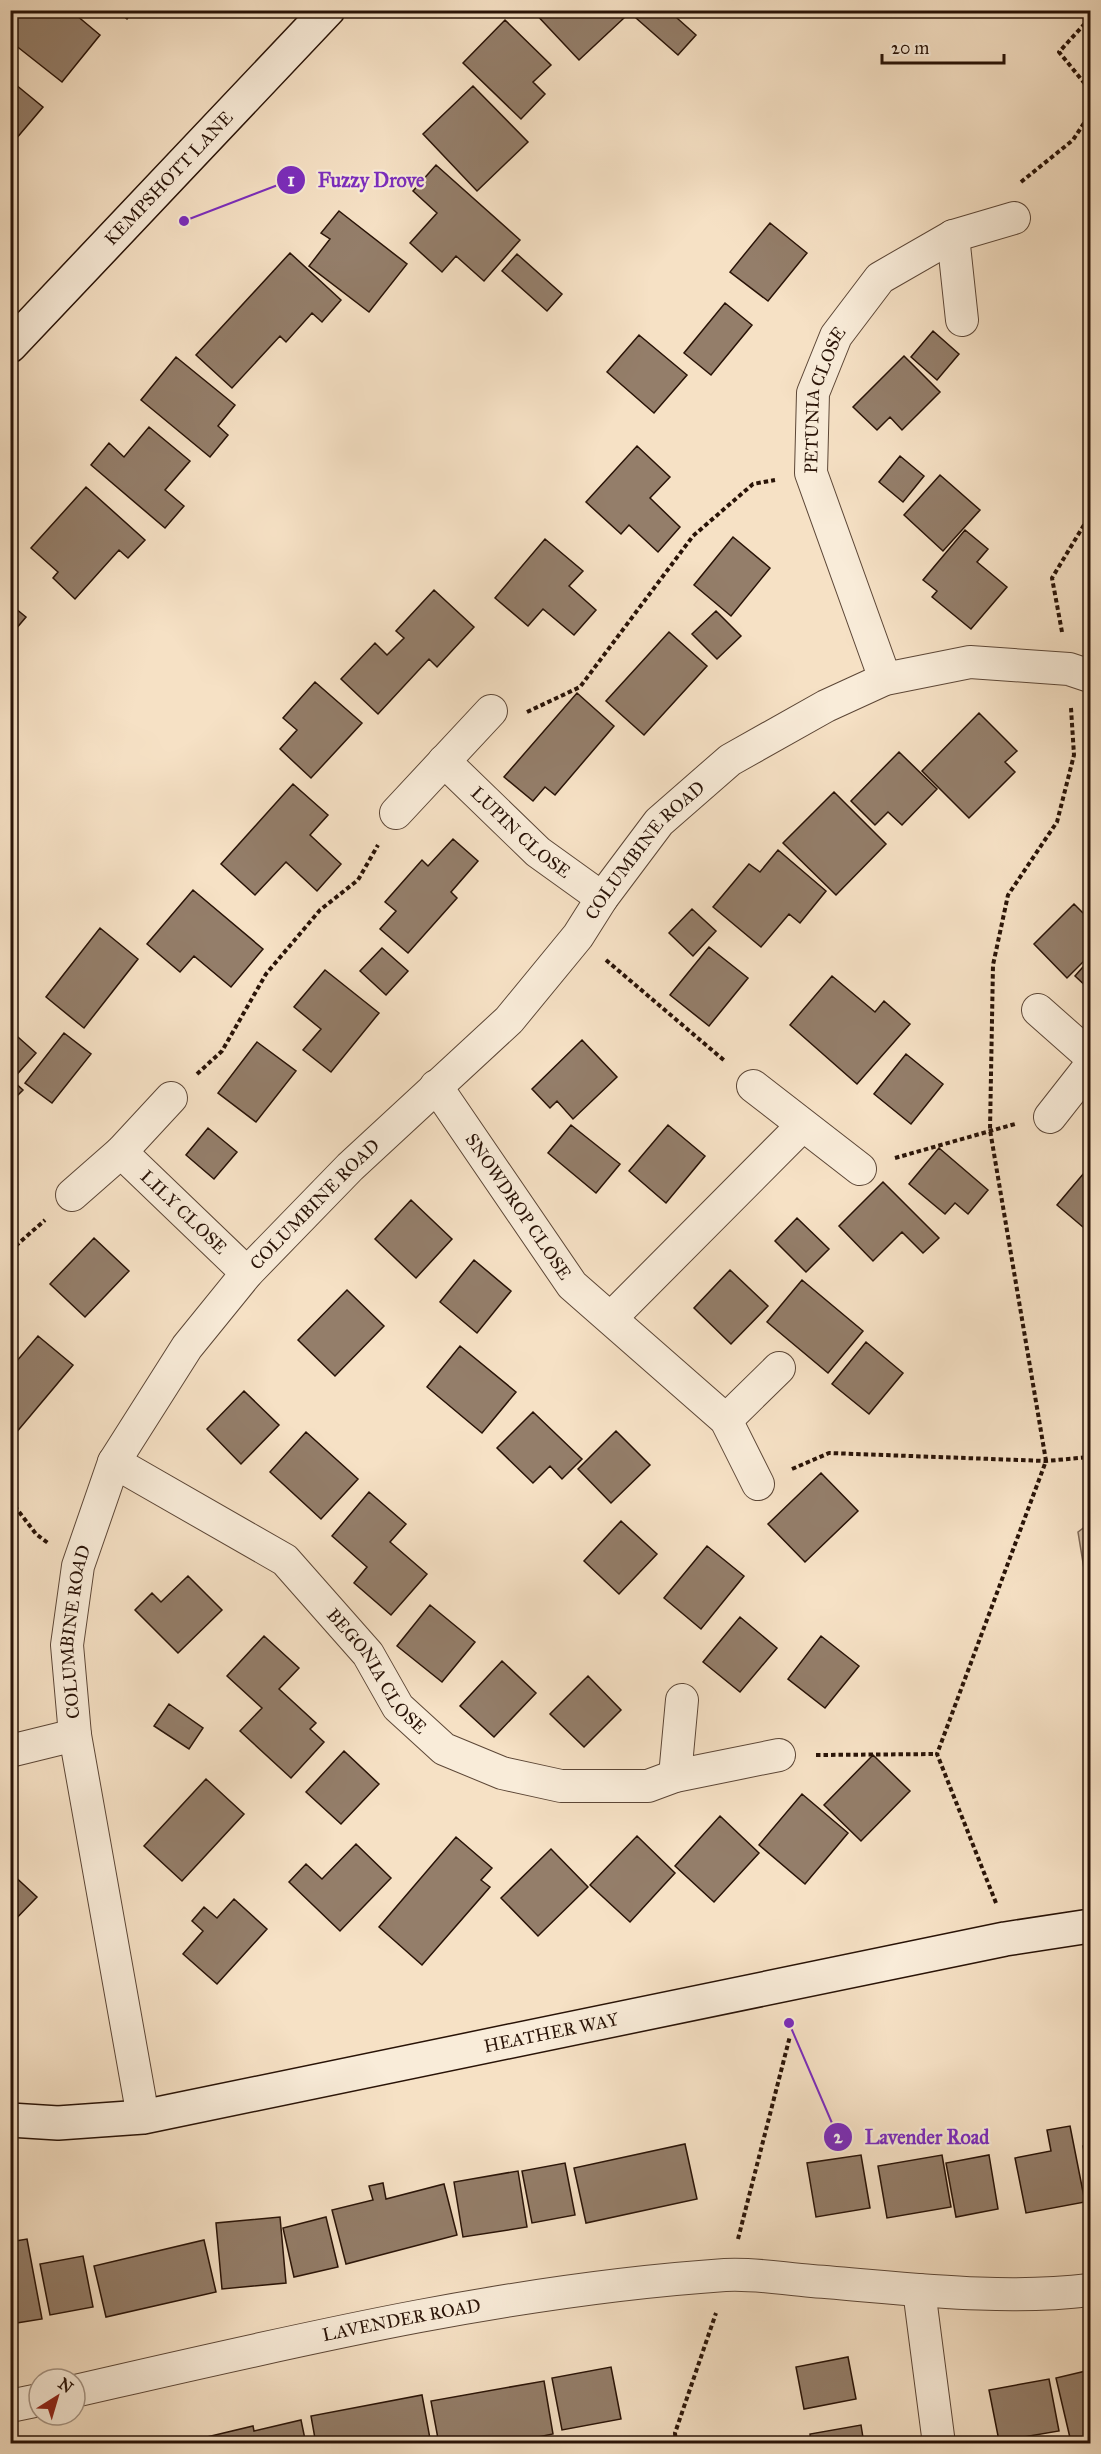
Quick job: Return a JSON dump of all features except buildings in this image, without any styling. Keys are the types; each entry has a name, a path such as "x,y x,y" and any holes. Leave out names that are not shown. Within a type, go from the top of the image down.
{"street":[{"name":"KEMPSHOTT LANE","path":"10,346 328,10"},
{"name":"PETUNIA CLOSE","path":"885,679 811,473 813,393 836,336 880,278 952,236 1014,218"},
{"path":"952,236 962,320"},
{"name":"COLUMBINE ROAD","path":"143,2117 75,1735 67,1645 78,1566 114,1462 188,1347 247,1273 350,1167 509,1020 578,936 602,898 659,822 730,760 826,706 885,679 970,662 1080,673"},
{"path":"396,813 490,711"},
{"name":"LUPIN CLOSE","path":"444,761 538,852 602,898"},
{"path":"1038,1010 1090,1056"},
{"path":"1050,1117 1090,1066"},
{"name":"SNOWDROP CLOSE","path":"436,1086 572,1285 726,1420 758,1484"},
{"path":"753,1086 860,1169"},
{"path":"72,1195 122,1152 171,1098"},
{"path":"611,1318 802,1126"},
{"name":"LILY CLOSE","path":"122,1152 247,1273"},
{"path":"726,1420 779,1368"},
{"name":"BEGONIA CLOSE","path":"114,1462 285,1560 368,1654 398,1707 444,1749 502,1773 561,1786 648,1786 675,1776 779,1755"},
{"path":"675,1776 682,1700"},
{"path":"10,1751 75,1735"},
{"name":"HEATHER WAY","path":"10,2120 58,2123 143,2117 1005,1939 1090,1926"},
{"name":"LAVENDER ROAD","path":"87,2388 322,2337 533,2295 728,2275 919,2290 1048,2295 1090,2290"},
{"path":"919,2290 939,2444"},
{"path":"10,2406 27,2402"}],"path":[{"path":"1090,18 1059,52 1090,90"},
{"path":"1014,218 1017,186 1072,140 1090,114"},
{"path":"490,711 530,712 580,687 693,536 753,484 811,473"},
{"path":"999,1909 937,1754 1046,1461 990,1130 993,965 1008,895 1057,822 1074,754 1080,673 1052,578 1090,515"},
{"path":"171,1098 222,1051 266,974 320,910 358,880 396,813"},
{"path":"578,936 753,1086"},
{"path":"860,1169 990,1130"},
{"path":"10,1251 72,1195"},
{"path":"758,1484 829,1453 1046,1461 1090,1457"},
{"path":"10,1500 36,1534 78,1566"},
{"path":"779,1755 937,1754"},
{"path":"736,2244 790,2036"},
{"path":"676,2444 675,2433 719,2304"}],"shaded area":[{"path":"1090,1523 1090,1637 1086,1581 1078,1532"}],"place":[{"name":"Fuzzy Drove","path":"184,221"},
{"name":"Lavender Road","path":"789,2023"}]}
